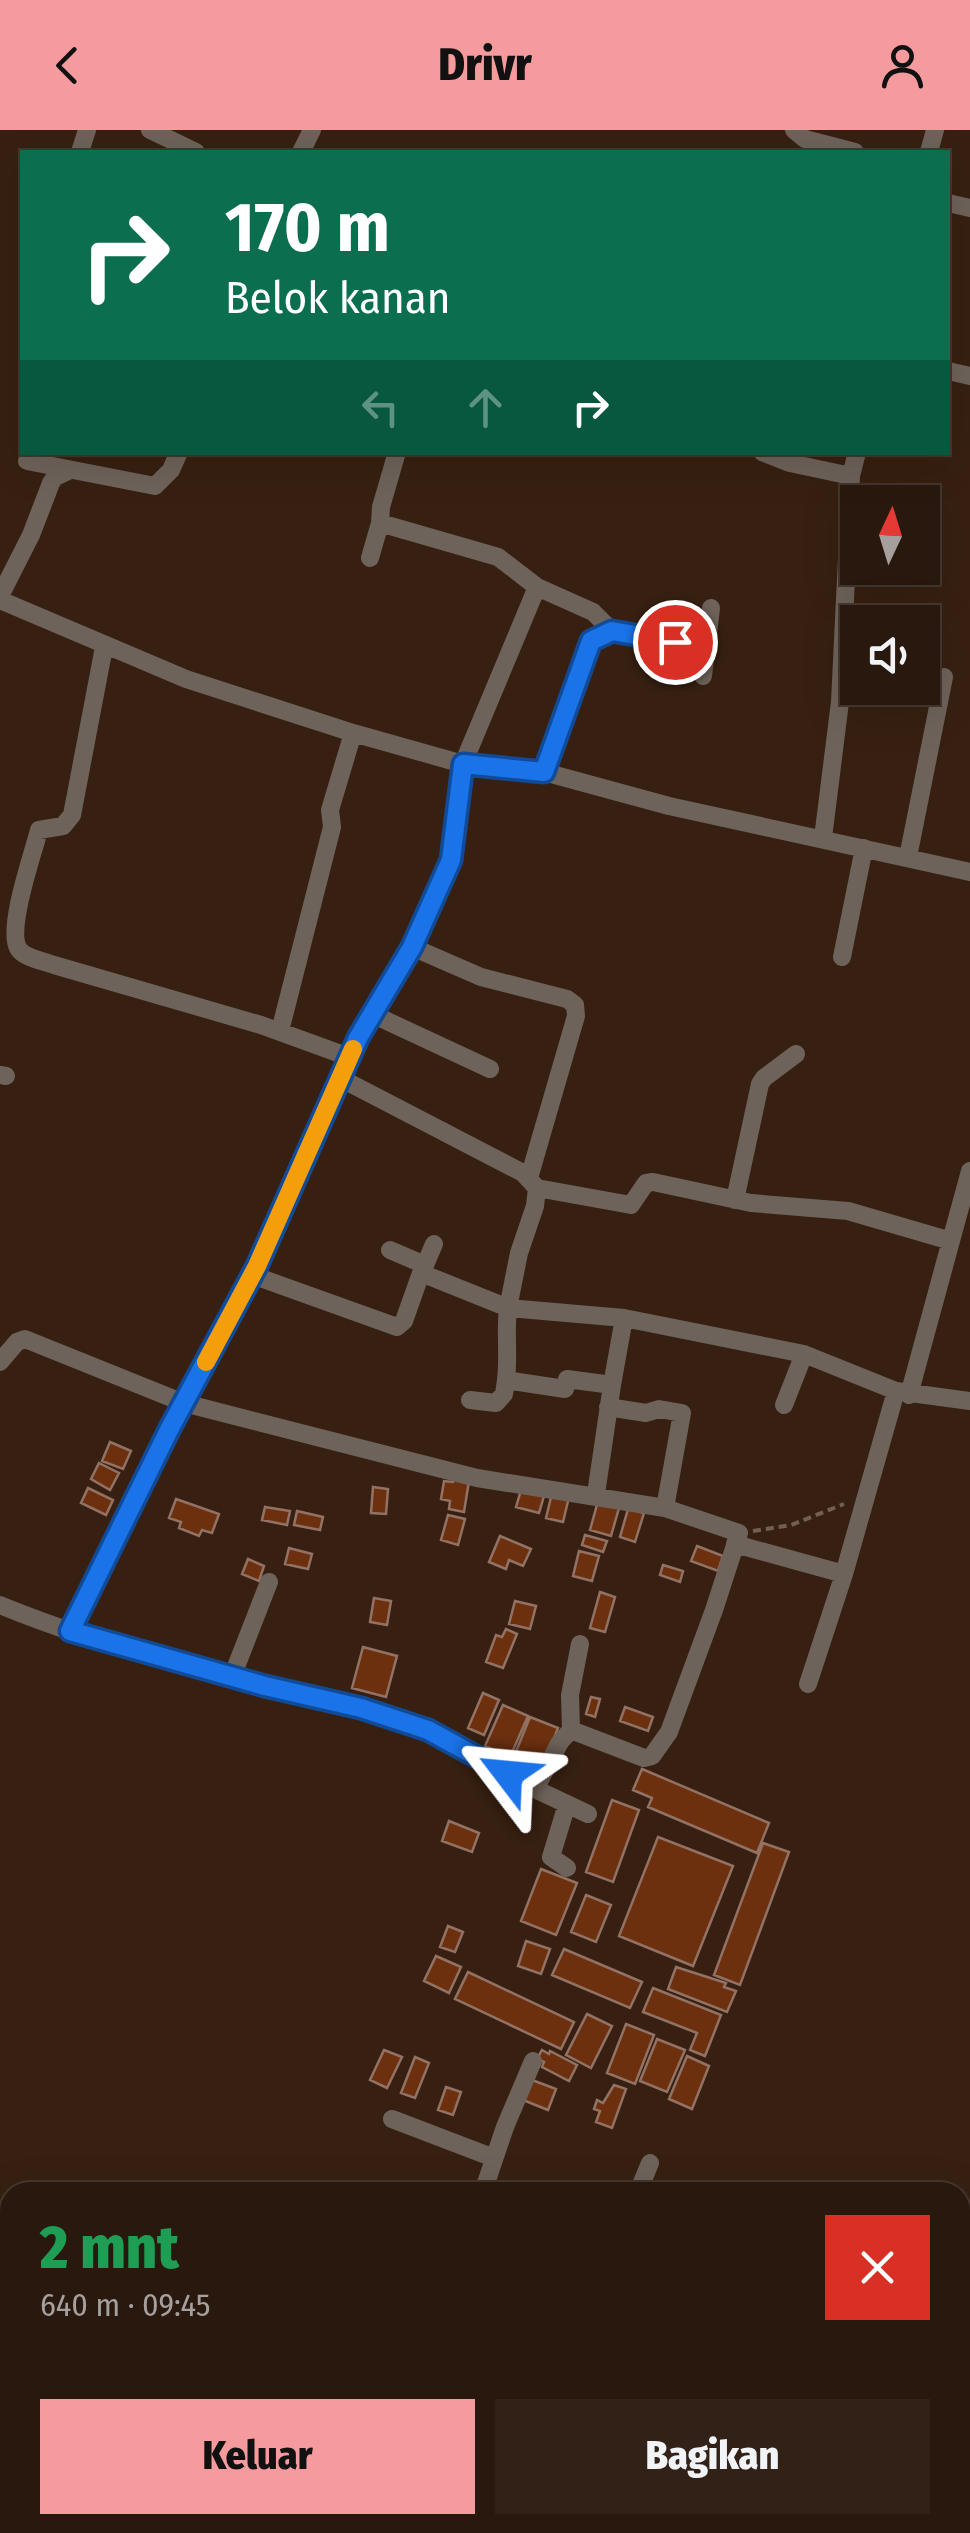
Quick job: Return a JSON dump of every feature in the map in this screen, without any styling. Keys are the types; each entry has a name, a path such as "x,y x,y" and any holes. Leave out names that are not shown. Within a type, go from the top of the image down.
{"street":[{"path":"150,130 192,150"},
{"path":"794,130 805,139 847,150"},
{"path":"27,461 155,486 171,470 178,455"},
{"path":"370,558 396,455"},
{"path":"770,455 850,476"},
{"path":"823,838 840,702 850,476 855,455"},
{"path":"70,470 55,477 51,484 0,598 104,647 223,692 463,764 544,772 670,806 970,872"},
{"path":"380,524 498,557 536,587 593,612 612,631"},
{"path":"70,1631 252,1276 349,1057 412,947 451,860 463,764 536,587"},
{"path":"703,676 711,608"},
{"path":"544,772 591,641 612,631 706,647"},
{"path":"104,647 72,815 62,826 39,830 17,920 16,946 22,954 54,965 280,1032 349,1057"},
{"path":"908,858 944,677"},
{"path":"280,1032 332,827 330,810 352,733"},
{"path":"842,958 864,848"},
{"path":"412,947 481,977 567,999 575,1006 576,1016 533,1183 535,1206 519,1253 508,1308 505,1336 510,1345 504,1394 496,1402 470,1400"},
{"path":"372,1014 490,1068"},
{"path":"736,1200 760,1084 796,1054"},
{"path":"340,1078 533,1183 628,1205 636,1201 646,1183 653,1182 736,1200 848,1212 951,1241"},
{"path":"808,1684 951,1241 970,1170"},
{"path":"252,1276 397,1326 404,1321 434,1244"},
{"path":"390,1250 508,1308 624,1318 804,1354 903,1393 970,1400"},
{"path":"596,1494 624,1318"},
{"path":"0,1362 18,1342 25,1340 184,1404 477,1478 665,1508 737,1539 844,1574"},
{"path":"784,1406 804,1354"},
{"path":"506,1380 565,1389 567,1380 612,1385"},
{"path":"608,1407 682,1414 665,1508"},
{"path":"571,1730 644,1758 652,1756 669,1732 737,1539"},
{"path":"232,1677 269,1582"},
{"path":"0,1606 70,1631 232,1677 361,1708 428,1730 588,1814"},
{"path":"535,1788 560,1742 571,1730 570,1695 580,1644"},
{"path":"567,1804 550,1856 567,1868"},
{"path":"486,2182 533,2061"},
{"path":"392,2119 494,2158"},
{"path":"642,2182 650,2163"}],"path":[{"path":"737,1539 791,1525 850,1501"}],"building":[{"path":"110,1442 131,1451 123,1469 102,1461"},
{"path":"99,1463 119,1473 110,1490 91,1479"},
{"path":"444,1481 469,1481 464,1512 449,1509 450,1501 441,1499"},
{"path":"373,1487 388,1489 386,1514 371,1513"},
{"path":"88,1488 113,1500 106,1515 81,1503"},
{"path":"521,1490 544,1496 539,1513 516,1507"},
{"path":"552,1493 569,1497 563,1522 546,1518"},
{"path":"176,1499 219,1514 212,1533 202,1530 199,1536 179,1528 181,1522 169,1518"},
{"path":"598,1501 619,1508 611,1536 590,1530"},
{"path":"265,1507 290,1511 287,1525 262,1520"},
{"path":"628,1509 644,1513 635,1542 620,1537"},
{"path":"297,1511 323,1517 320,1530 294,1525"},
{"path":"448,1515 465,1519 458,1545 441,1540"},
{"path":"585,1535 607,1541 603,1552 582,1545"},
{"path":"500,1536 531,1549 523,1566 509,1560 506,1569 489,1562"},
{"path":"697,1546 723,1556 718,1571 691,1561"},
{"path":"289,1548 312,1554 308,1569 285,1564"},
{"path":"579,1551 599,1556 592,1581 573,1576"},
{"path":"248,1559 264,1566 259,1581 242,1574"},
{"path":"663,1565 683,1571 680,1582 660,1575"},
{"path":"600,1592 615,1597 605,1632 590,1628"},
{"path":"374,1598 391,1601 387,1625 370,1622"},
{"path":"515,1601 536,1606 530,1629 509,1624"},
{"path":"506,1629 517,1634 503,1668 486,1662 496,1635 502,1637"},
{"path":"363,1647 397,1656 386,1697 352,1688"},
{"path":"483,1693 499,1700 484,1735 468,1728"},
{"path":"591,1697 600,1699 595,1717 586,1714"},
{"path":"503,1705 528,1716 510,1757 485,1746"},
{"path":"625,1707 653,1717 648,1731 620,1721"},
{"path":"530,1717 558,1728 543,1766 515,1754"},
{"path":"642,1769 769,1823 757,1853 648,1807 652,1798 633,1790"},
{"path":"612,1800 639,1810 613,1882 586,1872"},
{"path":"449,1821 479,1833 472,1852 442,1841"},
{"path":"658,1837 733,1866 693,1966 619,1936"},
{"path":"763,1843 789,1852 740,1985 714,1975"},
{"path":"541,1869 577,1883 556,1935 521,1921"},
{"path":"586,1895 611,1905 596,1942 571,1932"},
{"path":"448,1926 463,1932 455,1952 440,1947"},
{"path":"526,1941 550,1949 541,1974 518,1966"},
{"path":"564,1949 642,1982 630,2008 552,1975"},
{"path":"436,1956 461,1967 449,1993 424,1981"},
{"path":"676,1967 726,1983 724,1987 736,1991 727,2012 668,1989"},
{"path":"468,1972 574,2022 561,2049 455,1999"},
{"path":"653,1988 721,2015 705,2056 690,2050 697,2033 643,2012"},
{"path":"587,2014 612,2026 591,2068 566,2055"},
{"path":"626,2024 654,2035 635,2084 607,2073"},
{"path":"657,2039 685,2050 667,2092 640,2081"},
{"path":"384,2050 402,2057 387,2088 370,2080"},
{"path":"542,2050 577,2065 569,2081 542,2067 544,2062 537,2059"},
{"path":"687,2056 709,2066 692,2109 669,2099"},
{"path":"415,2057 429,2063 415,2098 401,2093"},
{"path":"532,2080 556,2089 548,2110 523,2100"},
{"path":"614,2085 626,2089 612,2128 596,2122 600,2111 594,2109 597,2100 603,2103"},
{"path":"446,2087 461,2092 453,2115 438,2110"}],"slow traffic":[{"path":"206,1362 257,1266 353,1049"}],"route":[{"path":"508,1774 428,1730 361,1708 265,1686 70,1631 169,1430 257,1266 358,1038 412,947 451,860 463,764 544,772 596,636 612,631 675,642"}]}
